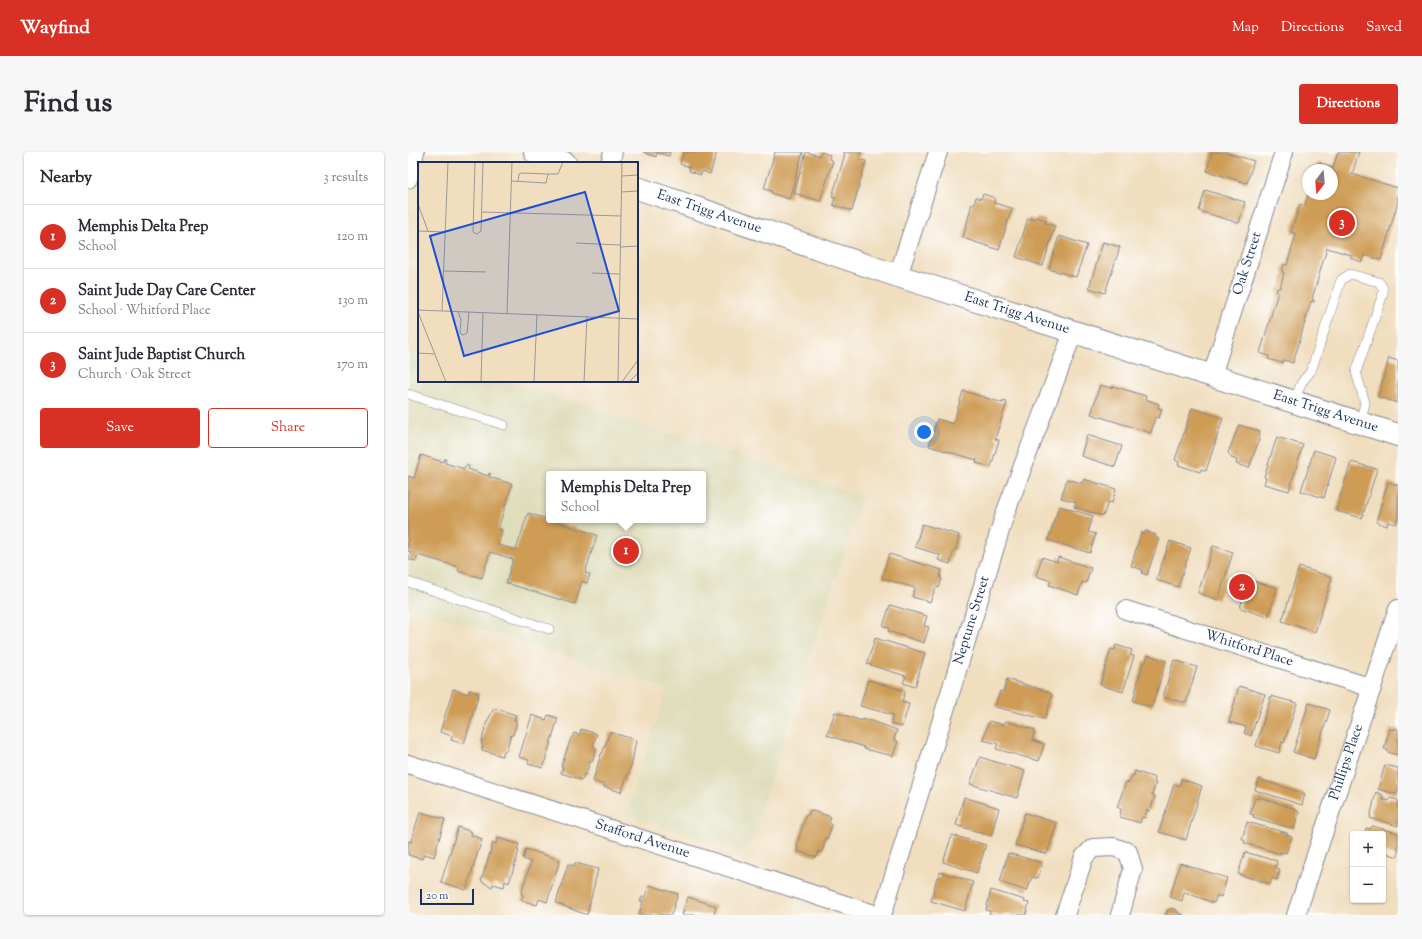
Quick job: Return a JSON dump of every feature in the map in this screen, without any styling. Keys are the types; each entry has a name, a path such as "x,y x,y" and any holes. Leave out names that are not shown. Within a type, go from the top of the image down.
{"street":[{"path":"408,179 415,152"},
{"path":"535,152 562,162"},
{"path":"610,162 613,152"},
{"path":"898,276 938,152"},
{"name":"Oak Street","path":"1212,375 1284,152"},
{"name":"East Trigg Avenue","path":"638,188 898,276 1074,330 1398,435"},
{"name":"Neptune Street","path":"882,915 1005,514 1074,330"},
{"name":"Phillips Place","path":"1296,915 1398,609"},
{"name":"Whitford Place","path":"1126,610 1372,688"},
{"name":"Stafford Avenue","path":"408,764 877,915"},
{"path":"1065,915 1084,857 1094,848 1114,847 1128,852 1134,869 1120,915"}],"lane":[{"path":"1294,401 1302,382 1311,370 1341,280 1350,274 1368,278 1379,282 1383,294 1369,339 1357,368 1357,378 1365,403 1360,423"},
{"path":"408,394 504,425"},
{"path":"408,582 549,629"}],"shaded area":[{"path":"408,349 418,352 418,382 510,382 862,496 747,853 626,814 667,689 408,606"}],"building":[{"path":"643,152 670,152 669,156 657,153 656,157"},
{"path":"684,152 717,152 710,174 702,171 701,175 689,171 690,167 680,164"},
{"path":"775,152 803,152 789,199 764,189"},
{"path":"806,152 820,156 821,152 830,155 829,159 833,161 820,201 794,193"},
{"path":"843,152 861,152 859,159 866,161 852,211 833,205 835,198 832,197 845,154"},
{"path":"1212,152 1225,152 1254,161 1247,183 1207,171"},
{"path":"1338,152 1359,152 1352,174 1398,188 1398,202 1381,260 1364,255 1362,262 1351,258 1351,255 1327,248 1312,299 1314,302 1311,301 1293,363 1284,360 1282,363 1268,359 1269,356 1260,353 1278,292 1276,292 1277,288 1280,288 1284,273 1282,272 1284,264 1287,265 1296,234 1291,232 1300,204 1305,206 1306,200 1338,200 1338,164 1334,164"},
{"path":"1205,190 1245,202 1239,223 1199,211"},
{"path":"983,194 995,198 994,203 1012,208 999,250 963,238 972,203 974,204 976,197 981,199"},
{"path":"1036,217 1046,220 1045,223 1055,226 1043,266 1016,257 1028,218 1035,220"},
{"path":"1059,236 1087,245 1076,277 1049,269"},
{"path":"1103,242 1120,247 1105,293 1089,288"},
{"path":"1389,358 1398,361 1398,403 1378,397"},
{"path":"1100,385 1112,388 1113,386 1146,396 1145,399 1159,404 1158,408 1162,409 1159,418 1155,417 1151,433 1091,414"},
{"path":"963,391 1003,403 1003,401 1007,402 995,439 999,440 991,467 976,463 977,460 929,446 937,419 953,424"},
{"path":"1192,408 1223,418 1206,471 1201,469 1200,472 1178,465 1179,462 1175,460"},
{"path":"1239,425 1260,431 1260,437 1249,468 1236,464 1237,460 1231,458 1232,457 1228,453"},
{"path":"1087,435 1122,446 1115,467 1081,456"},
{"path":"1277,437 1303,445 1289,491 1264,484 1266,478 1264,477"},
{"path":"1314,450 1336,457 1324,498 1301,491"},
{"path":"421,455 443,462 444,459 446,459 445,463 464,469 466,465 469,466 468,469 488,476 489,473 491,474 489,477 512,484 498,529 502,530 498,545 516,550 528,513 546,519 546,523 559,523 597,535 585,573 590,574 587,583 582,581 575,604 506,583 513,559 490,552 482,578 458,571 459,567 418,555 416,561 408,559 411,552 408,551 408,476 414,478"},
{"path":"1351,462 1377,469 1362,518 1336,511"},
{"path":"1067,479 1082,483 1084,479 1116,489 1112,503 1108,502 1103,516 1074,507 1076,502 1061,498"},
{"path":"1388,482 1398,485 1398,516 1396,524 1388,522 1387,526 1376,522"},
{"path":"1059,506 1093,516 1088,532 1096,534 1090,553 1048,540"},
{"path":"922,524 959,535 956,550 954,550 950,564 938,560 940,555 915,547"},
{"path":"1145,531 1156,535 1155,537 1159,539 1147,575 1142,573 1143,570 1131,566 1141,533 1145,534"},
{"path":"1170,541 1191,548 1178,587 1156,580"},
{"path":"1213,546 1233,552 1218,600 1198,593"},
{"path":"889,554 942,570 940,578 942,579 939,588 936,587 930,602 912,597 915,588 882,578"},
{"path":"1042,557 1057,562 1058,557 1091,568 1086,583 1082,582 1078,595 1049,585 1051,581 1036,576"},
{"path":"1299,567 1332,577 1315,632 1282,621"},
{"path":"1242,578 1277,588 1268,617 1240,608 1244,594 1238,592"},
{"path":"890,605 927,616 924,626 929,627 924,643 888,631 889,628 883,626"},
{"path":"875,638 925,653 915,687 903,683 906,676 867,664"},
{"path":"1116,645 1132,650 1130,655 1134,656 1123,692 1100,685 1111,649 1115,650"},
{"path":"1148,655 1166,661 1152,707 1133,701 1143,662 1146,662"},
{"path":"1174,660 1197,667 1186,703 1163,697"},
{"path":"1007,679 1049,692 1052,695 1045,719 995,707 1000,691 1003,692"},
{"path":"868,680 905,691 902,702 909,704 902,727 891,724 893,715 860,706"},
{"path":"1239,686 1265,694 1251,736 1244,733 1246,727 1229,722"},
{"path":"453,689 468,694 469,690 479,693 464,744 451,740 452,736 440,732"},
{"path":"1271,696 1297,703 1284,743 1282,742 1279,753 1256,746"},
{"path":"1309,703 1330,710 1314,759 1293,752"},
{"path":"494,708 516,715 514,720 516,720 516,725 513,735 511,735 506,751 504,751 502,756 482,750 483,745 481,744 486,724"},
{"path":"835,712 862,721 862,719 872,721 897,730 894,740 898,741 893,756 864,749 864,747 827,735"},
{"path":"532,715 546,720 548,715 558,718 543,768 528,764 529,760 519,757"},
{"path":"989,721 1004,725 1005,721 1035,730 1032,740 1044,744 1039,761 996,749 998,744 983,740"},
{"path":"1395,728 1398,729 1398,755 1387,752 1388,750 1384,749 1390,729 1395,730"},
{"path":"581,729 597,734 593,745 596,749 592,762 590,761 586,775 584,774 582,780 561,773 563,767 561,767 571,738 574,733 580,735"},
{"path":"610,732 636,740 632,763 621,792 604,787 604,785 593,781 601,754"},
{"path":"980,757 1025,771 1017,798 970,784"},
{"path":"1385,765 1398,768 1398,790 1396,794 1378,789"},
{"path":"1135,771 1155,778 1154,782 1156,783 1152,795 1155,796 1150,811 1147,810 1145,818 1142,817 1140,823 1120,817 1121,809 1117,807 1126,782 1129,783 1132,775 1134,776"},
{"path":"1181,779 1202,786 1186,840 1159,832 1174,784 1179,786"},
{"path":"1259,779 1305,794 1302,805 1255,790"},
{"path":"1376,792 1383,795 1382,799 1389,801 1390,798 1398,800 1398,826 1370,818"},
{"path":"964,797 999,808 991,836 956,825"},
{"path":"1259,797 1295,809 1299,812 1294,829 1253,817 1254,815 1250,814 1255,798 1259,799"},
{"path":"810,810 831,817 829,822 832,825 827,839 826,838 822,853 819,851 817,857 797,851 797,844 806,815 808,815"},
{"path":"420,812 445,819 434,857 424,854 422,859 408,855 408,843 409,841 411,842"},
{"path":"1025,813 1057,823 1047,854 1015,845"},
{"path":"1247,822 1287,833 1287,835 1292,837 1286,853 1281,852 1281,854 1244,843 1245,840 1242,839"},
{"path":"1372,826 1398,833 1398,857 1386,853 1386,831 1365,831 1366,828 1371,829"},
{"path":"458,827 472,832 471,835 482,839 466,890 441,882"},
{"path":"952,835 986,845 977,873 943,862"},
{"path":"497,838 519,844 517,850 519,851 509,883 505,881 504,887 493,884 492,887 481,881 493,843 496,844"},
{"path":"526,849 560,860 547,902 539,899 537,905 521,900 523,895 521,894 531,862 523,859"},
{"path":"1245,852 1277,861 1275,868 1280,869 1277,880 1272,878 1270,884 1238,874"},
{"path":"1008,853 1042,863 1038,878 1032,877 1027,891 1000,882"},
{"path":"575,863 598,869 587,915 556,903 568,864 574,866"},
{"path":"1180,863 1227,878 1221,897 1217,895 1214,903 1184,892 1182,901 1170,897"},
{"path":"940,872 973,882 965,911 931,901 937,877 939,877"},
{"path":"649,885 678,894 671,915 639,915 643,901 640,901 642,897 645,897"},
{"path":"991,890 1025,900 1024,902 1029,903 1026,915 989,915 990,911 986,910"},
{"path":"688,897 716,906 714,915 682,915"},
{"path":"1171,908 1184,915 1166,915 1168,909 1170,910"}],"place":[{"name":"Saint Jude Baptist Church","path":"1342,223"},
{"name":"Memphis Delta Prep","path":"626,551"},
{"name":"Saint Jude Day Care Center","path":"1242,587"}]}
